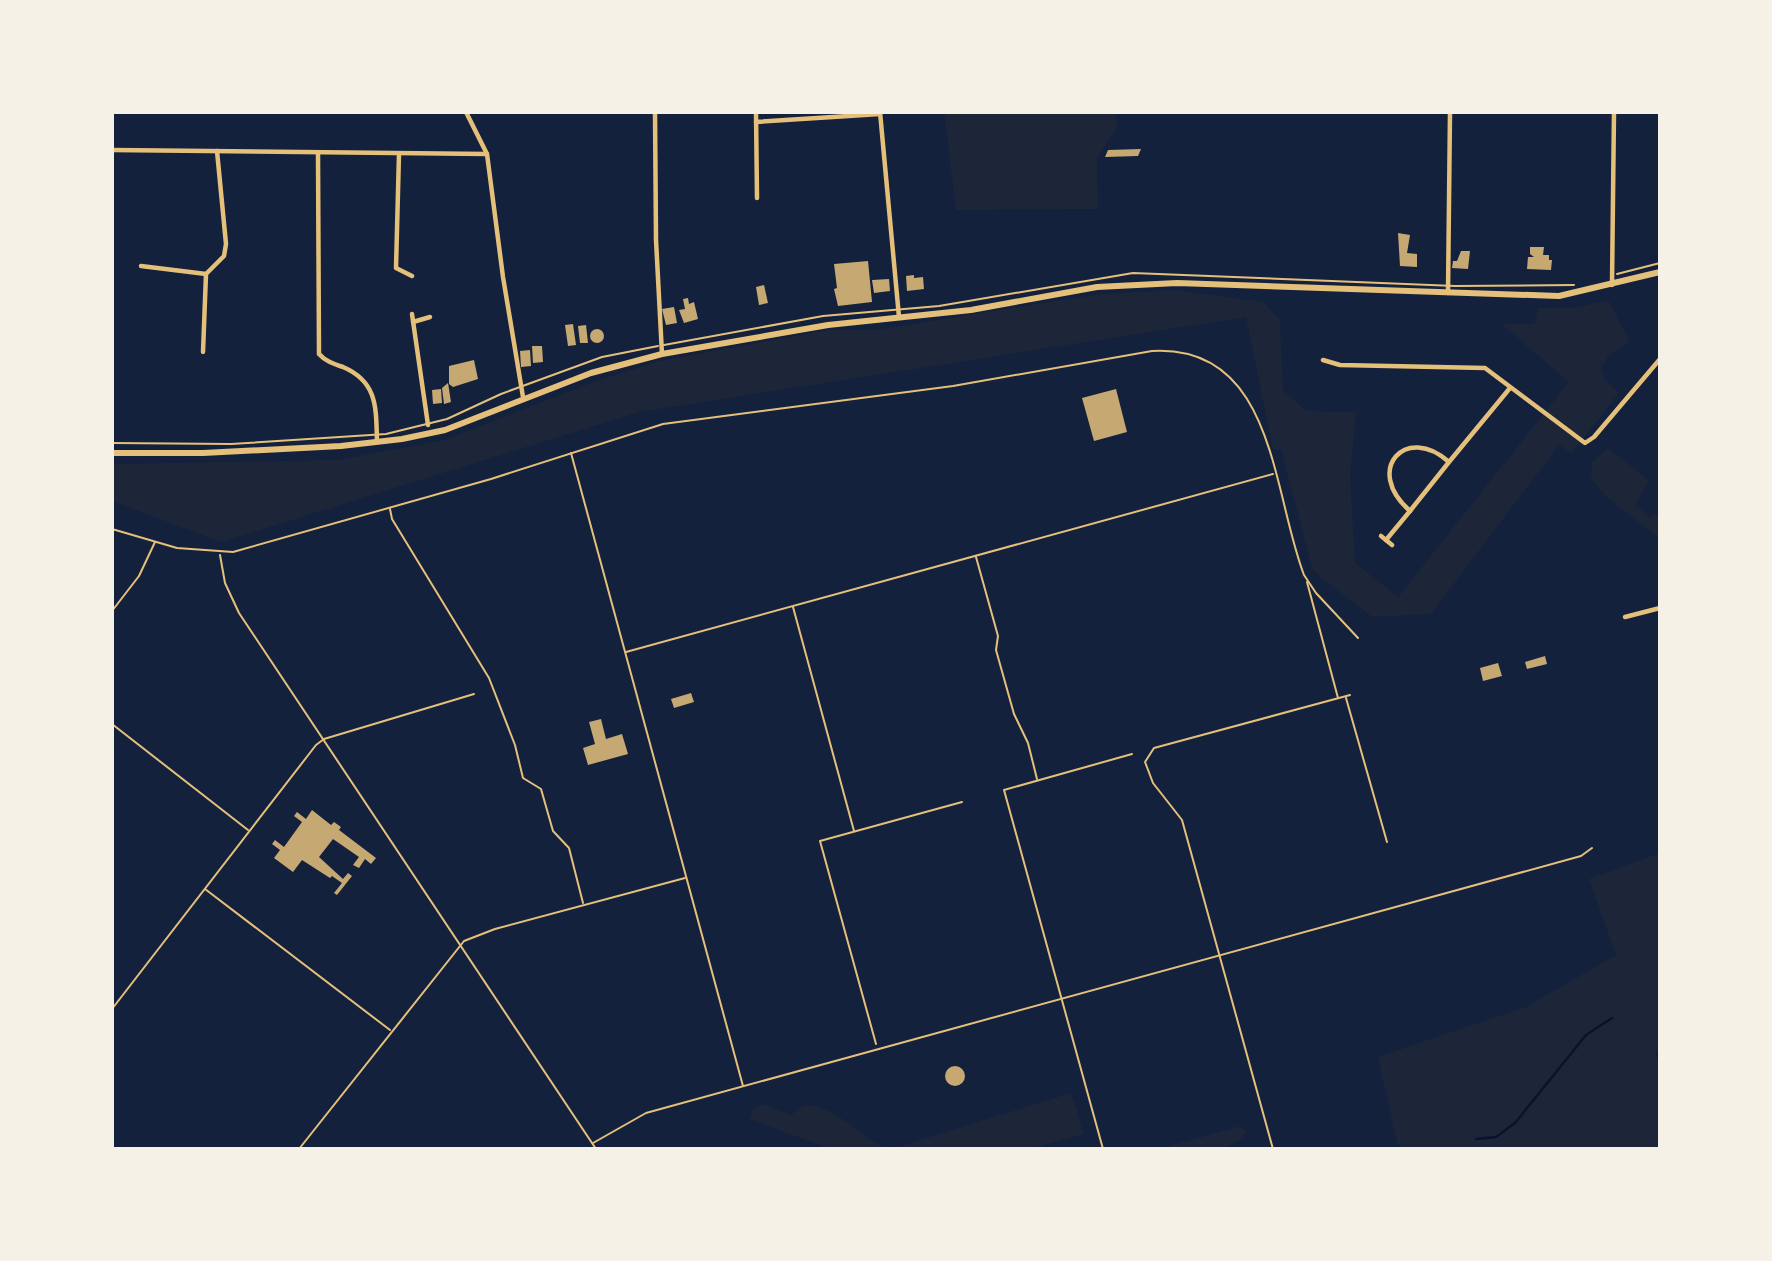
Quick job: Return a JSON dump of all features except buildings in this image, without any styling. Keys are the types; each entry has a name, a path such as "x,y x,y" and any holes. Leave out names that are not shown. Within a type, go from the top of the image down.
{"main road":[{"path":"112,453 217,452 445,430 523,397 591,373 662,354 828,325 971,310 1097,287 1177,283 1559,296 1660,272"}],"street":[{"path":"466,112 487,154 519,387 523,397"},
{"path":"655,112 662,354"},
{"path":"756,112 757,198"},
{"path":"1448,294 1450,112"},
{"path":"1612,285 1614,112"},
{"path":"756,122 880,113 899,318"},
{"path":"112,150 487,154"},
{"path":"203,352 206,274 224,256 226,244 217,151"},
{"path":"318,153 319,354 324,359 357,373 366,383 373,396 377,438"},
{"path":"399,154 396,268 412,276"},
{"path":"141,266 206,274"},
{"path":"412,314 428,425"},
{"path":"413,322 430,317"},
{"path":"1324,360 1340,365 1481,368 1585,443 1594,437 1660,359"},
{"path":"1386,541 1510,388"},
{"path":"1410,511 1396,498 1389,484 1391,467 1396,457 1409,448 1421,446 1436,451 1449,462"},
{"path":"1381,536 1392,545"},
{"path":"1625,617 1660,608"}],"lane":[{"path":"112,443 231,444 377,438 428,425 519,387 602,357 823,316 898,310 1133,273 1449,285 1574,285"},
{"path":"112,529 186,550 220,554 252,548 390,508 675,421 945,387 1171,350 1208,360 1226,371 1241,387 1255,412 1307,580 1339,698"},
{"path":"571,452 743,1086"},
{"path":"626,652 1275,474"},
{"path":"390,508 392,519 489,678 515,745 523,778 541,789 553,831 569,848 583,905"},
{"path":"112,611 139,576 155,542"},
{"path":"220,554 224,578 239,613 596,1149"},
{"path":"976,556 998,636 996,650 1013,714 1028,743 1037,780"},
{"path":"1307,580 1358,638"},
{"path":"793,606 854,831"},
{"path":"112,1009 303,759 324,739 474,694"},
{"path":"1273,1149 1182,820 1148,775 1146,758 1154,748 1350,695"},
{"path":"1345,696 1387,842"},
{"path":"112,724 249,830"},
{"path":"1103,1149 1004,790 1132,754"},
{"path":"876,1044 820,841 962,802"},
{"path":"593,1143 646,1113 1581,856 1592,848"},
{"path":"299,1149 461,944 477,935 687,877"},
{"path":"204,888 391,1031"}],"shaded area":[{"path":"944,112 1116,112 1117,128 1097,158 1098,209 956,210"},
{"path":"1175,290 1264,302 1280,320 1283,391 1307,411 1356,412 1350,476 1355,563 1398,597 1569,382 1501,324 1532,324 1535,322 1538,308 1575,308 1608,300 1630,342 1609,355 1601,368 1605,380 1619,393 1572,453 1559,445 1431,614 1372,617 1313,571 1281,449 1273,450 1246,317 639,412 221,542 112,501 112,464 338,460 445,440 591,383 659,361 829,330 875,330 1100,294"},
{"path":"1608,448 1649,481 1635,504 1650,517 1655,513 1660,517 1660,539 1608,498 1591,479 1592,462"},
{"path":"1660,853 1660,1049 1655,1052 1660,1069 1660,1149 1403,1149 1397,1143 1378,1057 1526,1007 1616,955 1589,879"},
{"path":"1071,1093 1084,1134 1031,1149 891,1149"},
{"path":"763,1104 791,1115 804,1105 828,1110 868,1138 890,1149 831,1149 749,1119 754,1108"},
{"path":"1241,1126 1246,1132 1230,1146 1206,1150 1159,1149"}],"waterway":[{"path":"1476,1139 1496,1137 1515,1123 1586,1035 1612,1018"}]}
